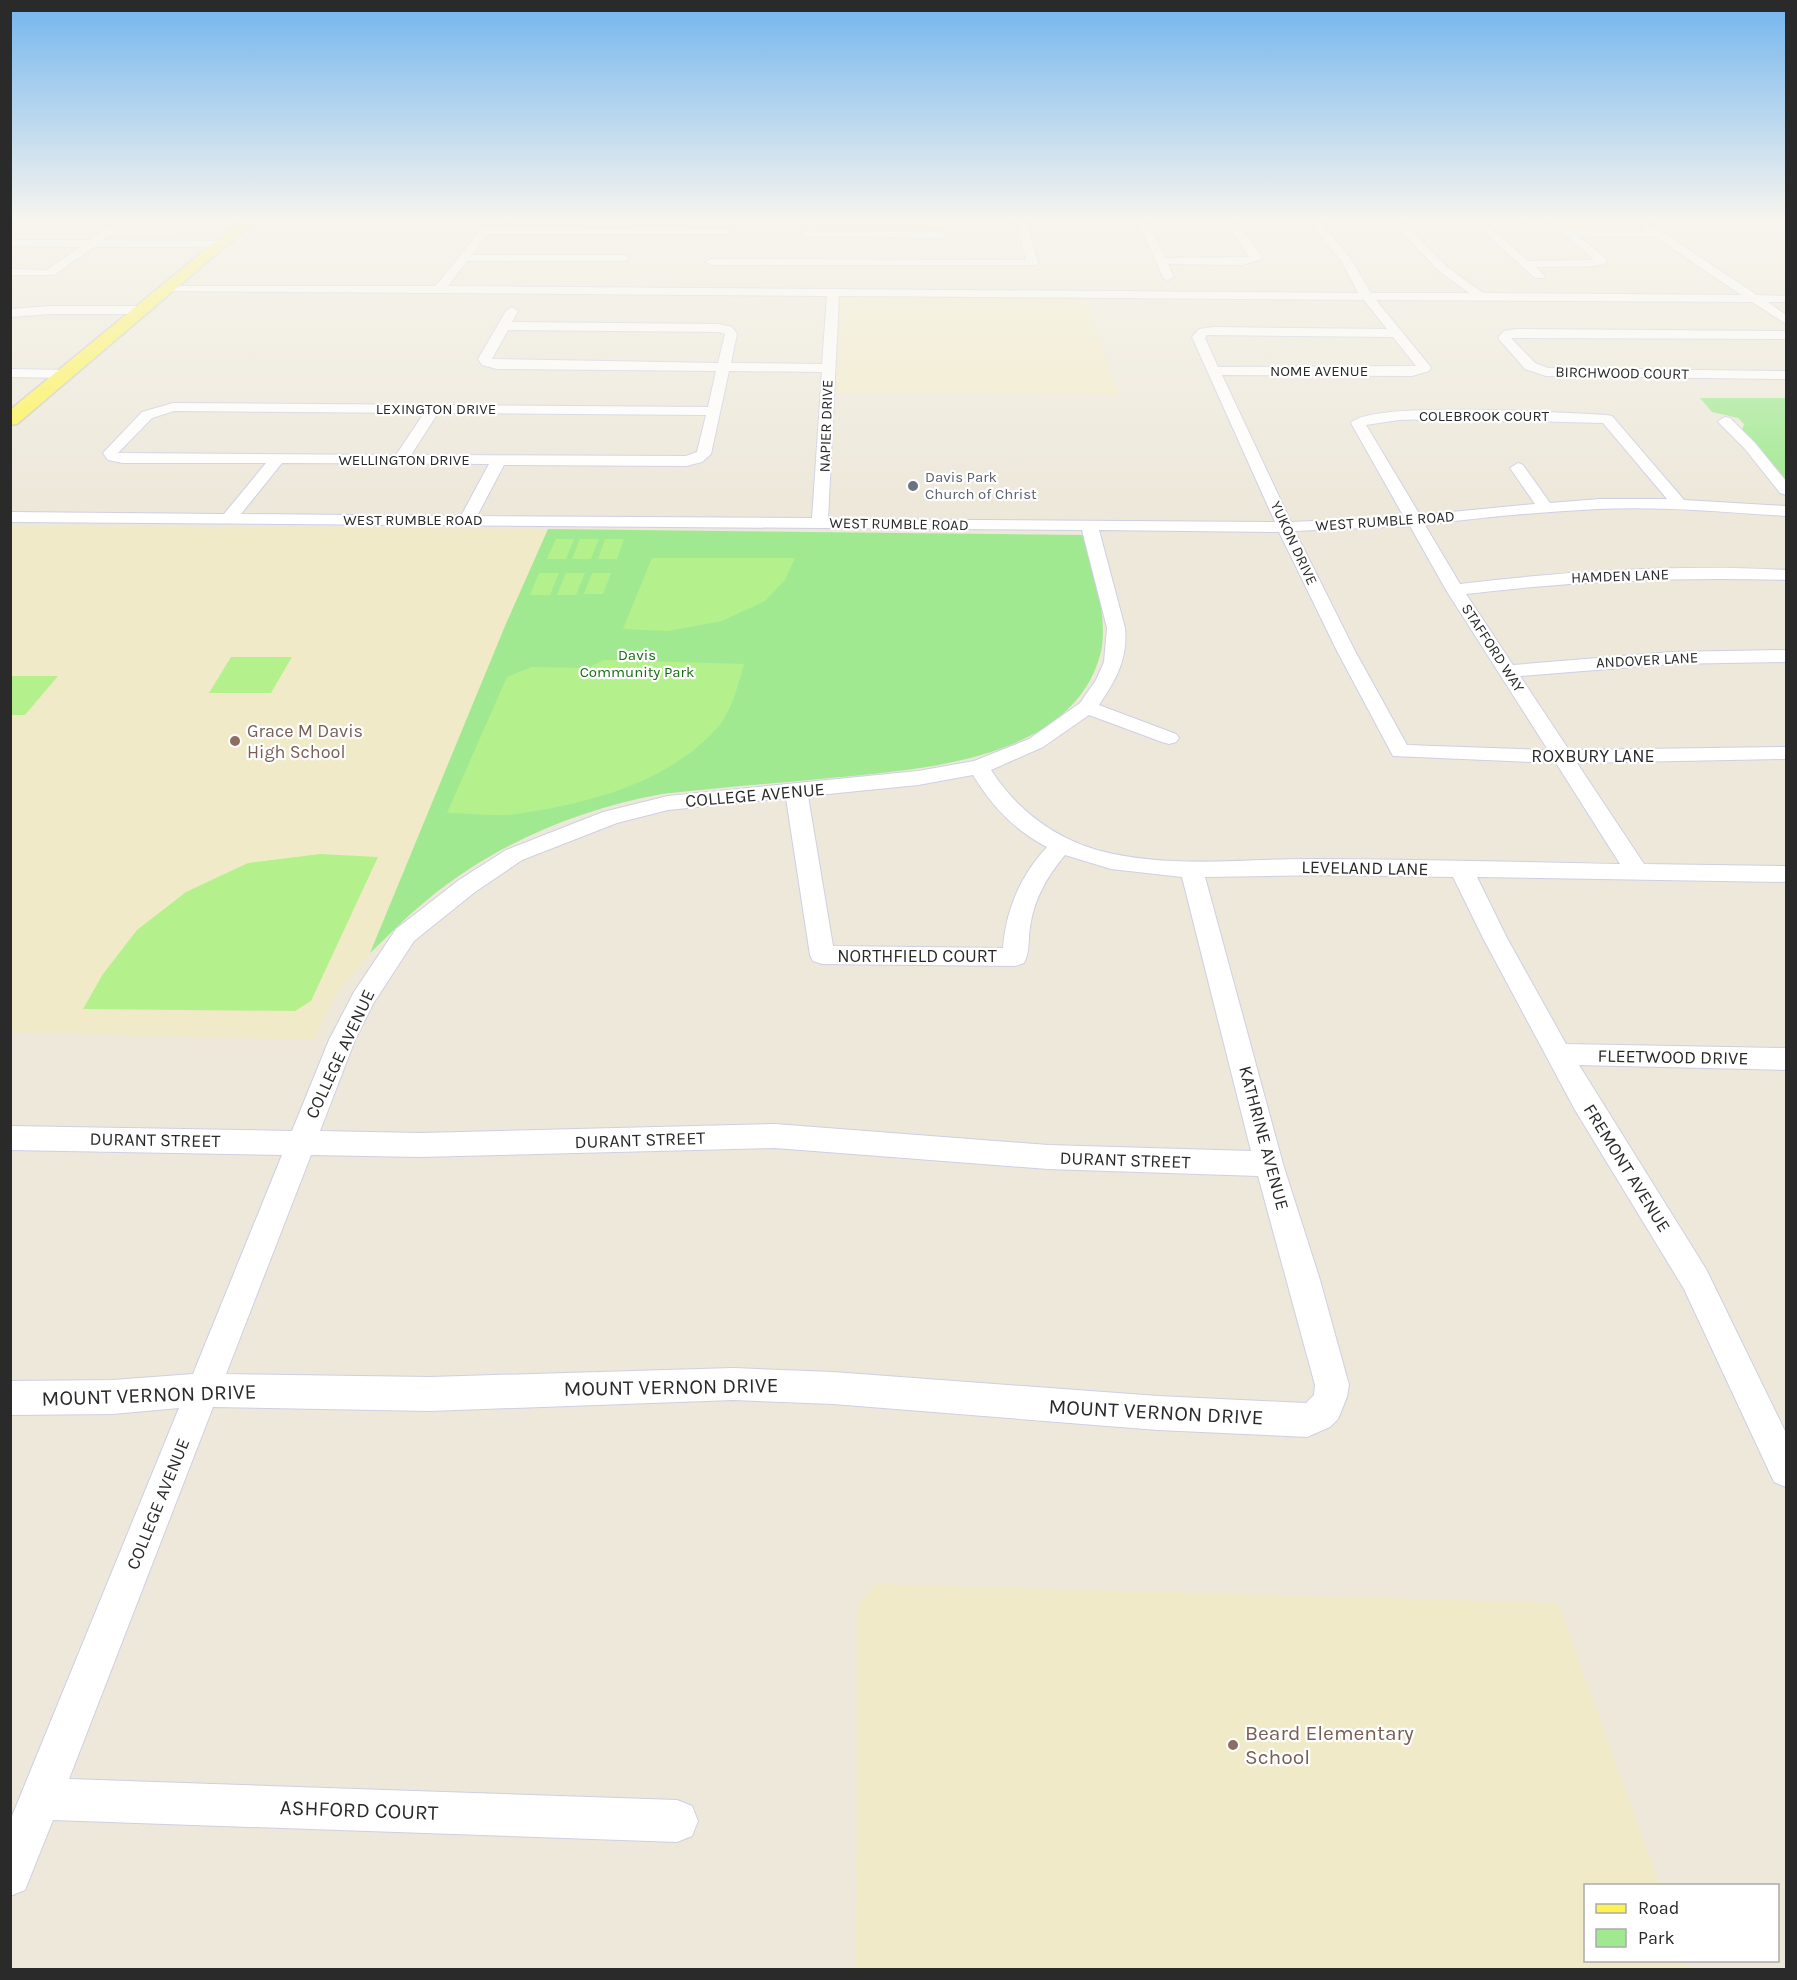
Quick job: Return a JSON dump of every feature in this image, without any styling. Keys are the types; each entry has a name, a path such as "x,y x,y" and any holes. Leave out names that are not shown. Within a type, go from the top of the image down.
{"main road":[{"path":"10,420 136,314"}],"street":[{"path":"510,314 485,359 487,363 828,368"},
{"name":"NAPIER DRIVE","path":"820,523 829,398 828,368 832,314"},
{"path":"1383,314 1398,333"},
{"path":"504,326 726,329 731,334 714,411"},
{"name":"YUKON DRIVE","path":"1398,333 1213,331 1202,333 1198,337 1285,527 1363,686 1400,751"},
{"name":"NOME AVENUE","path":"1215,371 1412,372 1422,370 1424,365 1398,333"},
{"name":"BIRCHWOOD COURT","path":"1786,335 1516,333 1506,335 1504,338 1530,366 1546,372 1786,375"},
{"path":"10,374 66,374"},
{"name":"LEXINGTON DRIVE","path":"112,455 111,451 147,415 173,407 714,411"},
{"path":"400,460 434,409"},
{"name":"WELLINGTON DRIVE","path":"112,455 123,458 686,461 697,459 704,454 714,411"},
{"name":"COLEBROOK COURT","path":"1361,420 1371,417 1462,415 1607,419 1679,504"},
{"name":"STAFFORD WAY","path":"1361,420 1359,426 1455,590 1637,872"},
{"path":"1725,421 1756,453 1786,490"},
{"path":"228,519 278,459"},
{"path":"466,520 499,460"},
{"path":"1518,468 1545,507"},
{"name":"WEST RUMBLE ROAD","path":"10,517 1285,527 1414,521 1545,507 1679,504 1786,511"},
{"name":"COLLEGE AVENUE","path":"10,1875 342,1040 363,999 405,935 467,886 514,855 539,843 611,817 668,803 918,778 979,767 1036,743 1087,707 1111,671 1117,641 1116,628 1089,525"},
{"name":"HAMDEN LANE","path":"1455,590 1614,575 1786,575"},
{"name":"ANDOVER LANE","path":"1509,671 1671,658 1786,656"},
{"path":"1087,707 1168,738"},
{"name":"ROXBURY LANE","path":"1400,751 1562,757 1786,753"},
{"name":"LEVELAND LANE","path":"979,767 993,792 1011,813 1027,825 1062,844 1110,861 1146,866 1786,874"},
{"name":"NORTHFIELD COURT","path":"796,791 822,955 1015,957 1019,917 1025,896 1035,877 1062,844"},
{"name":"KATHRINE AVENUE","path":"1191,868 1269,1164 1304,1280 1332,1385 1332,1395 1327,1408"},
{"name":"FREMONT AVENUE","path":"1461,869 1495,938 1585,1102 1695,1279 1786,1470"},
{"name":"FLEETWOOD DRIVE","path":"1560,1054 1786,1059"},
{"name":"DURANT STREET","path":"10,1138 420,1146 775,1136 1048,1158 1269,1164"},
{"name":"MOUNT VERNON DRIVE","path":"10,1398 113,1397 203,1390 430,1394 733,1384 833,1388 1146,1413 1295,1419 1316,1417 1327,1408"},
{"name":"ASHFORD COURT","path":"42,1798 677,1821"}],"shaded area":[{"path":"839,314 1091,314 1119,395 834,393"},
{"name":"Grace M Davis High School","path":"11,526 548,529 370,953 336,995 314,1040 11,1032"},
{"name":"Beard Elementary School","path":"875,1584 1558,1603 1660,1884 1584,1884 1584,1962 1687,1962 1690,1969 856,1969 858,1604"}],"green space":[{"path":"1700,398 1786,398 1786,480 1742,431 1744,424 1738,418 1712,412"},
{"name":"Davis Community Park","path":"548,529 1085,535 1102,614 1102,645 1099,659 1081,694 1054,721 1020,741 981,755 940,765 857,776 662,794 599,809 538,832 480,862 453,880 405,919 370,953 505,626"},
{"path":"556,539 574,539 566,559 547,559"},
{"path":"580,539 599,539 591,559 572,559"},
{"path":"605,539 624,539 617,559 598,559"},
{"path":"652,558 795,558 785,580 765,601 722,621 668,631 623,629"},
{"path":"539,573 559,573 550,595 530,595"},
{"path":"566,573 585,573 576,595 557,595"},
{"path":"592,573 611,573 603,594 584,594"},
{"path":"231,657 292,657 271,693 209,693"},
{"path":"604,660 744,664 731,706 723,721 698,746 676,763 651,776 598,797 543,810 508,815 447,813 507,677 532,667 587,668"},
{"path":"11,676 58,676 25,715 11,715"},
{"path":"320,854 378,857 311,1001 295,1011 83,1009 103,974 137,930 186,892 248,863"}],"place":[{"name":"Davis Park Church of Christ","path":"913,486"},
{"name":"Grace M Davis High School","path":"235,741"},
{"name":"Beard Elementary School","path":"1233,1745"}]}
